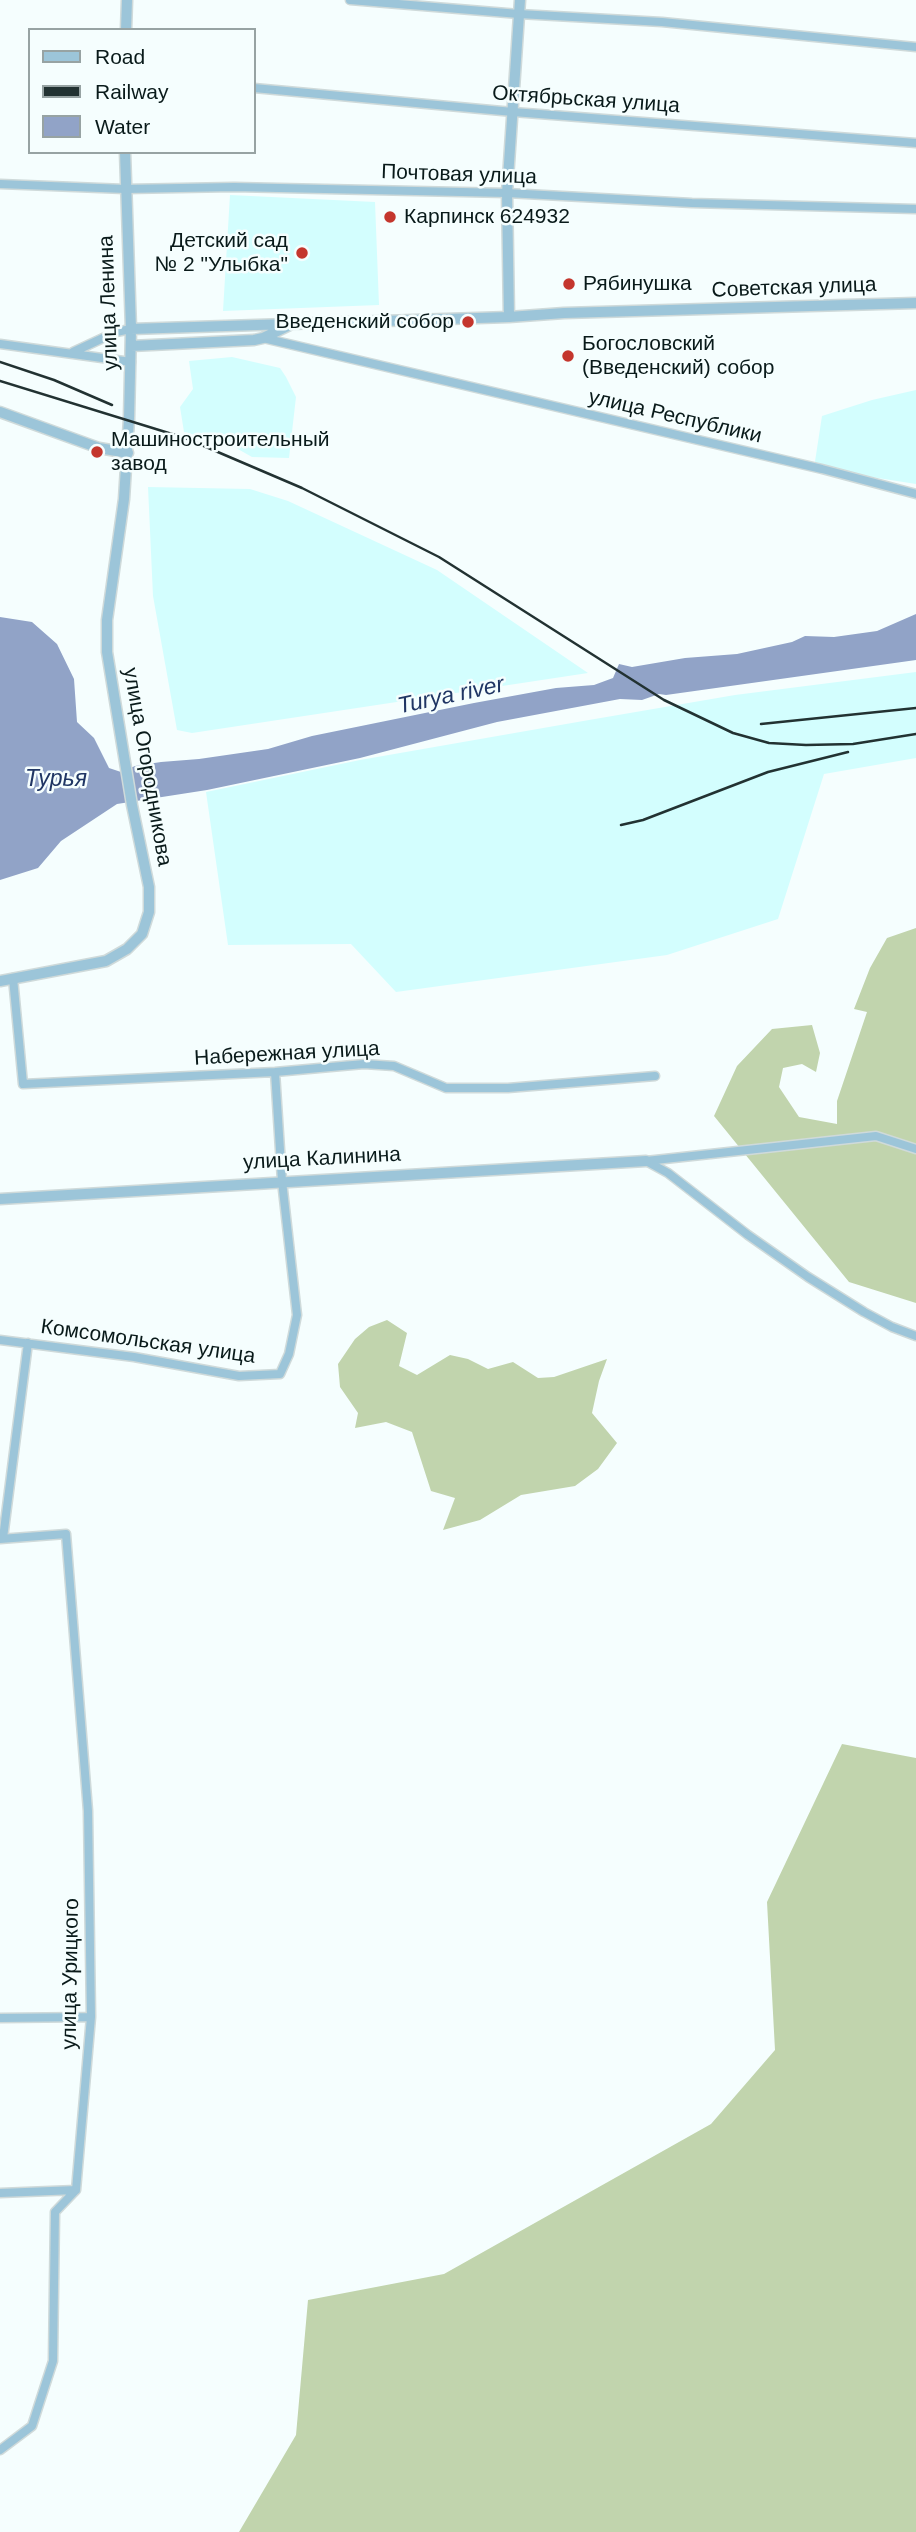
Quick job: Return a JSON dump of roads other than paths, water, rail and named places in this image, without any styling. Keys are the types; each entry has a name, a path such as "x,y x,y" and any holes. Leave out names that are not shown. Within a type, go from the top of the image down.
{"street":[{"path":"126,28 127,0"},
{"path":"350,0 662,22 916,47"},
{"path":"509,317 507,194 520,0"},
{"name":"Октябрьская улица","path":"256,88 513,112 916,142"},
{"name":"улица Ленина","path":"125,154 131,329 128,453"},
{"name":"Почтовая улица","path":"0,184 125,189 234,187 507,194 916,209"},
{"name":"Советская улица","path":"131,329 916,303"},
{"name":"Советская улица","path":"131,346 262,338 295,322"},
{"path":"72,353 116,331 131,329"},
{"name":"улица Республики","path":"262,338 833,471 916,494"},
{"path":"0,344 131,362"},
{"path":"0,412 99,448 128,453"},
{"name":"улица Огородникова","path":"0,981 106,961 127,949 142,934 149,912 149,887 132,805 107,652 107,620 128,453"},
{"name":"Набережная улица","path":"13,978 23,1084 275,1072 364,1064 394,1066 446,1088 508,1087 654,1076"},
{"name":"Комсомольская улица","path":"0,1340 134,1357 239,1376 280,1374 289,1354 298,1315 282,1181 275,1072"},
{"path":"646,1161 876,1136 916,1149"},
{"path":"646,1161 668,1173 808,1277 864,1312 916,1336"},
{"name":"улица Калинина","path":"0,1199 646,1161"},
{"name":"улица Урицкого","path":"28,1343 1,1539 66,1534 88,1811 91,2017 76,2190"},
{"path":"0,2018 91,2017"},
{"path":"0,2193 76,2190"},
{"path":"0,2450 32,2426 53,2361 55,2212 76,2190"}],"water":[{"name":"Турья","path":"916,614 916,660 659,694 642,700 620,699 497,722 360,758 207,790 117,804 61,841 38,868 0,880 0,617 32,622 57,644 74,679 77,722 94,738 109,768 121,772 135,766 268,749 312,736 474,703 556,688 594,685 613,678 619,664 632,667 685,658 737,654 792,642 805,636 834,637 877,631"}],"railway":[{"path":"0,362 54,380 112,405"},
{"path":"0,381 185,438 302,488 439,557 664,700 733,733 769,743 806,745 853,744 916,734"},
{"path":"761,724 916,708"},
{"path":"621,825 643,820 768,772 848,752"}],"place":[{"name":"Карпинск 624932","path":"390,217"},
{"name":"Детский сад № 2 \"Улыбка\"","path":"302,253"},
{"name":"Рябинушка","path":"569,284"},
{"name":"Введенский собор","path":"468,322"},
{"name":"Богословский (Введенский) собор","path":"568,356"},
{"name":"Машиностроительный завод","path":"97,452"}],"water label":[{"name":"Turya river","path":"451,696"}]}
